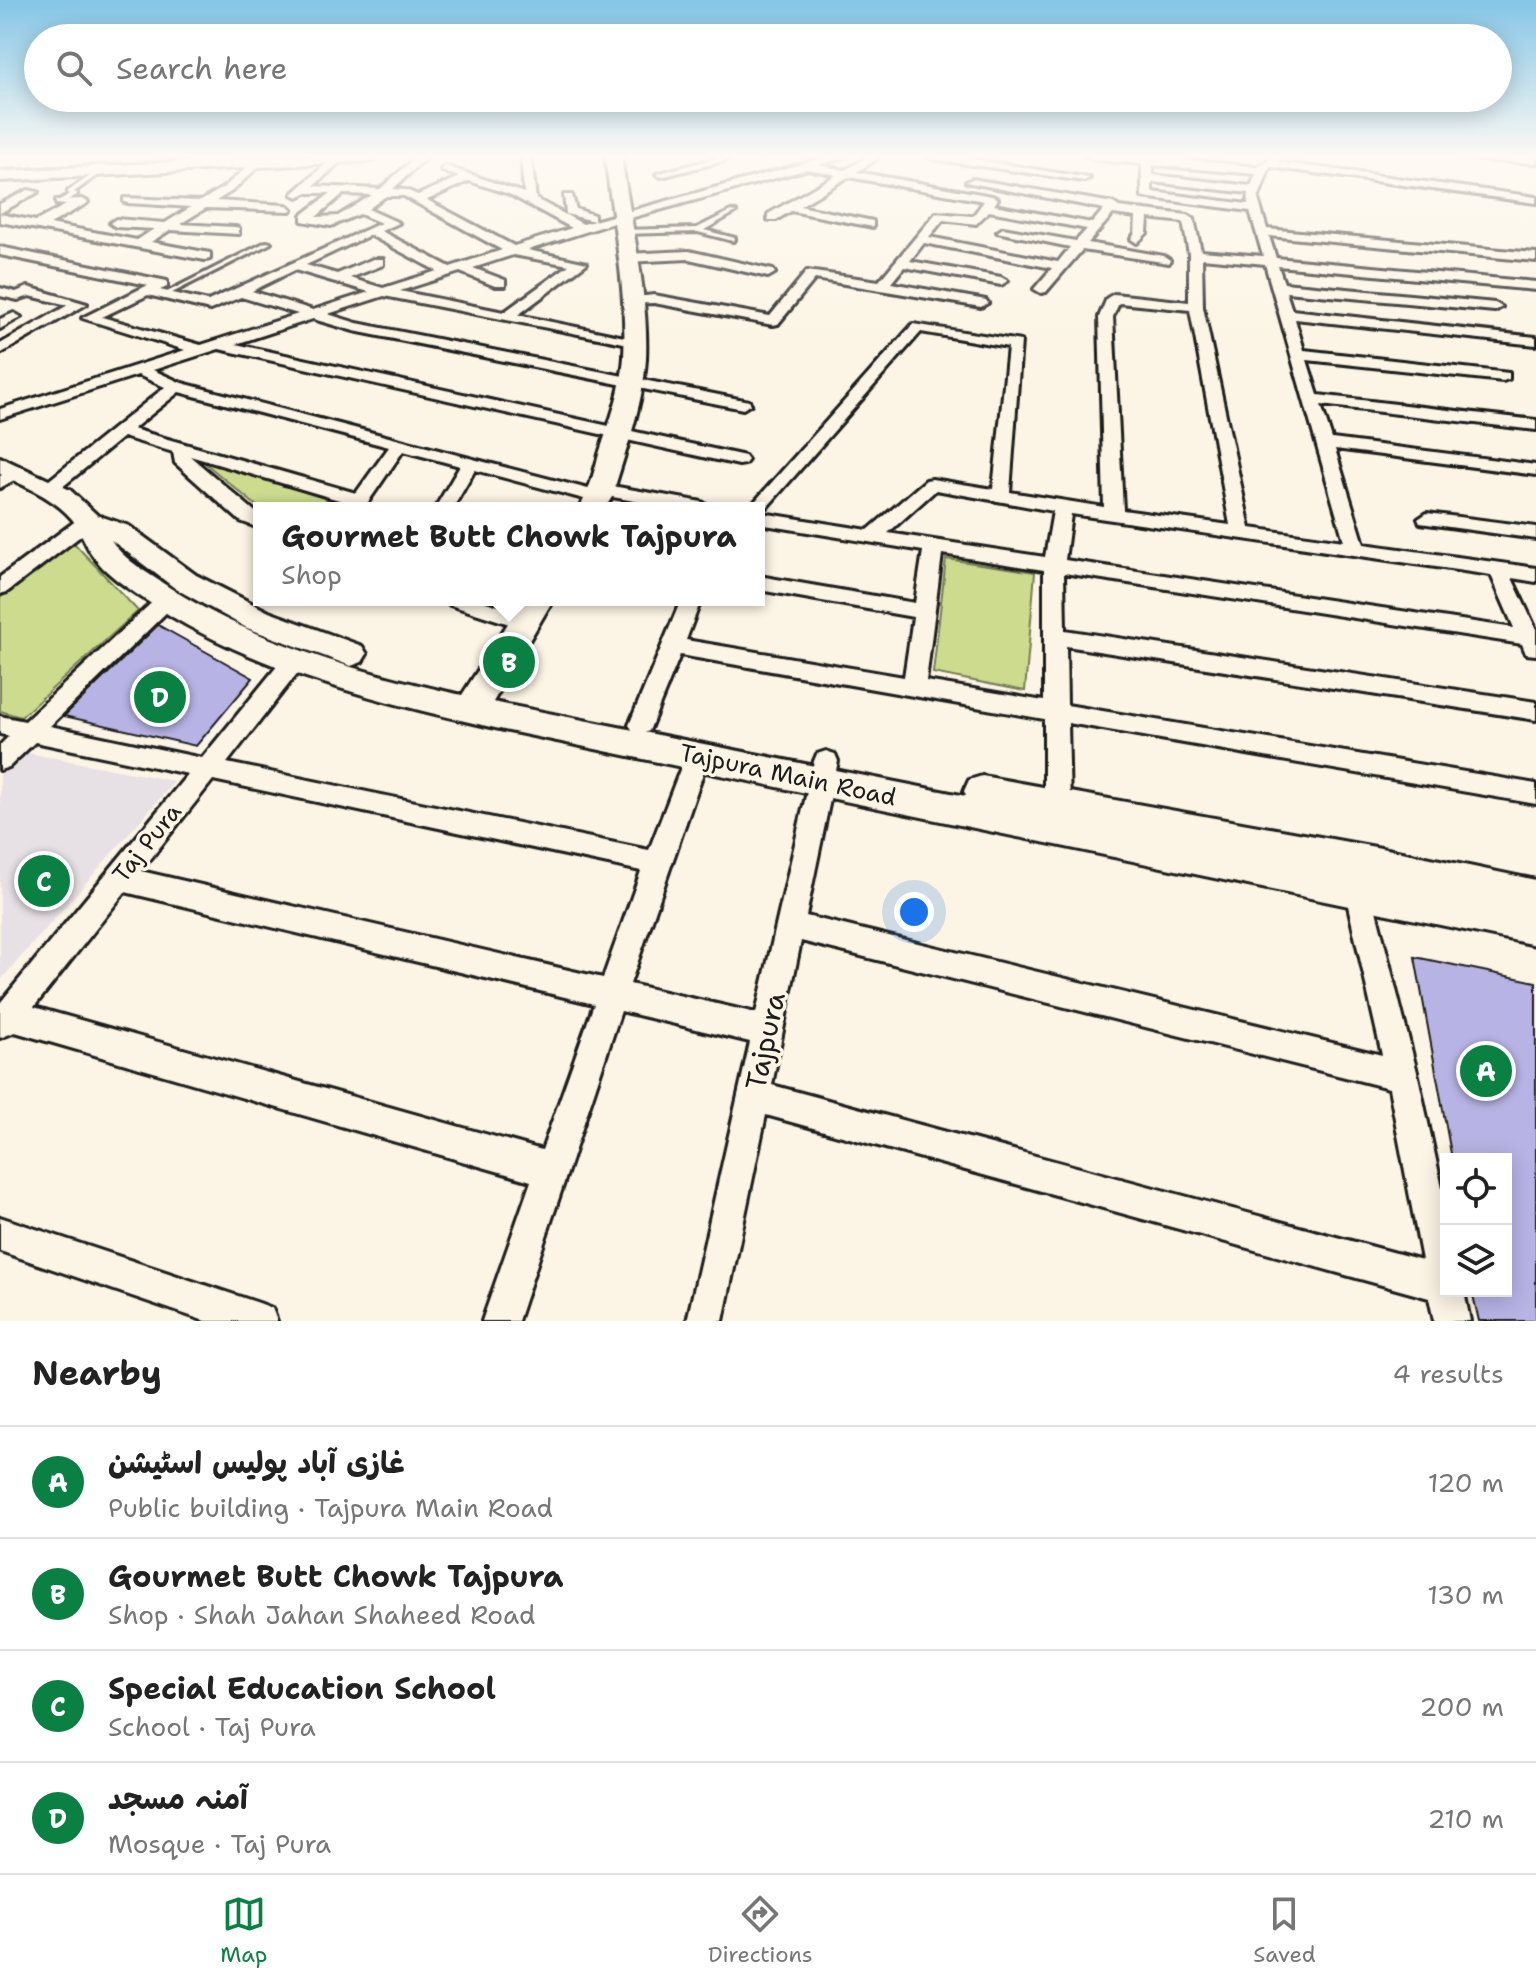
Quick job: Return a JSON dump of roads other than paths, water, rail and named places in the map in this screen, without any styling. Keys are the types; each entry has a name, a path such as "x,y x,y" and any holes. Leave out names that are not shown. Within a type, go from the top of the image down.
{"street":[{"path":"0,218 205,256"},
{"path":"38,225 52,218"},
{"path":"139,244 183,218"},
{"path":"307,218 331,222 340,218"},
{"path":"147,291 210,306 370,230 393,223 380,218"},
{"path":"453,218 513,251 580,263 507,317"},
{"path":"562,218 583,229"},
{"path":"593,218 615,224"},
{"path":"597,498 632,383 632,301 615,218"},
{"path":"0,414 583,229 633,218"},
{"path":"839,218 869,224"},
{"path":"881,287 940,218"},
{"path":"952,218 973,221 977,218"},
{"path":"1045,218 1095,227"},
{"path":"1041,289 1103,218"},
{"path":"1137,239 1141,233 1142,218"},
{"path":"1176,218 1188,219 1195,254 1196,307 1241,532"},
{"path":"1258,218 1356,549"},
{"path":"116,223 235,231"},
{"path":"370,230 454,270 500,283"},
{"path":"1003,232 1164,260"},
{"path":"1262,232 1536,257"},
{"path":"921,239 1061,266"},
{"path":"0,251 162,284 89,318 201,350"},
{"path":"1195,254 1536,286"},
{"path":"625,258 689,255 768,273"},
{"path":"337,279 378,262"},
{"path":"901,263 1001,281"},
{"path":"294,266 383,292 634,343"},
{"path":"632,301 654,299 773,321 812,274 981,303"},
{"path":"1278,287 1495,307"},
{"path":"0,292 18,296 28,291 80,304 0,350"},
{"path":"240,292 317,313 354,327 743,404"},
{"path":"1114,514 1106,317 1114,298 1196,307"},
{"path":"1286,314 1536,341"},
{"path":"0,325 14,317"},
{"path":"763,502 918,327 1016,344 1001,496"},
{"path":"219,345 739,460"},
{"path":"1298,354 1503,376"},
{"path":"139,370 176,386 597,498 639,502"},
{"path":"49,489 176,386"},
{"path":"1312,399 1536,425"},
{"path":"121,431 352,502"},
{"path":"1325,443 1536,470"},
{"path":"359,502 399,445"},
{"path":"182,451 181,459 253,520"},
{"path":"447,502 470,463"},
{"name":"Tajpura Main Road","path":"6,474 49,489 88,521 119,532 186,582 258,620 476,700 641,725 823,772 1536,926"},
{"path":"872,537 932,484 1063,507 1536,575"},
{"path":"1057,806 1054,565 1063,507"},
{"path":"765,519 1534,643"},
{"path":"1427,519 1536,533"},
{"path":"0,587 88,521"},
{"name":"Tajpura Main Road","path":"88,521 96,542 114,562 168,599 238,637 295,660 476,700 697,756 1057,806 1392,867 1536,898"},
{"path":"914,687 933,547"},
{"path":"1498,569 1534,643"},
{"path":"765,584 924,612"},
{"path":"0,760 168,599"},
{"path":"476,700 531,611 497,606"},
{"path":"641,725 689,606"},
{"path":"1054,636 1536,711"},
{"path":"673,646 1536,794"},
{"name":"Taj Pura","path":"5,1021 295,660"},
{"path":"0,725 657,863"},
{"path":"500,1321 612,992 697,756"},
{"name":"Tajpura","path":"705,1321 823,772"},
{"path":"119,878 767,1031"},
{"path":"1358,888 1402,1076 1440,1269"},
{"path":"790,925 1402,1076"},
{"path":"5,1021 552,1170"},
{"path":"753,1096 1440,1283"},
{"path":"0,1234 259,1321"},
{"path":"1446,1297 1452,1321"}],"lane":[{"path":"698,230 722,218"},
{"path":"615,224 698,230 733,239"},
{"path":"164,295 268,243"}],"place":[{"name":"Gourmet Butt Chowk Tajpura","path":"509,662"},
{"name":"آمنہ مسجد","path":"160,697"},
{"name":"Special Education School","path":"44,881"},
{"name":"غازی آباد پولیس اسٹیشن","path":"1486,1071"}]}
